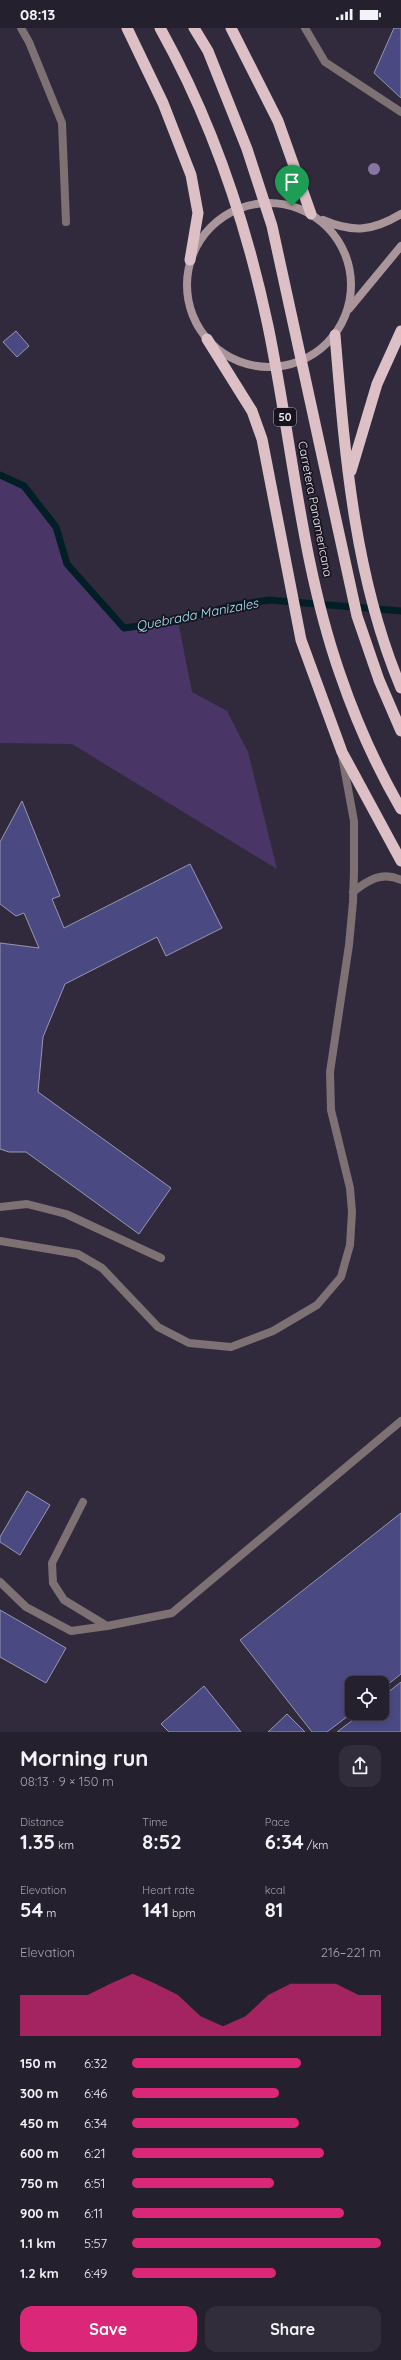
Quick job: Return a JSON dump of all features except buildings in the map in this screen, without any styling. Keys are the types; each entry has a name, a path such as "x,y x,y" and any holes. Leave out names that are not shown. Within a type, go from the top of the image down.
{"highway":[{"path":"127,28 163,103 191,175 198,212 190,260"},
{"name":"Carretera Panamericana","path":"160,28 206,119 231,185 253,264 268,326 306,543 326,630 340,674 368,746 401,809"},
{"name":"Carretera Panamericana","path":"194,28 208,51 244,142 272,226 357,616 379,680 401,731"},
{"path":"231,28 278,120 313,215"},
{"path":"349,477 377,384 401,331"},
{"path":"335,335 354,524 374,615 388,657 401,688"},
{"path":"207,340 252,411 262,439 301,640 342,752 401,861"}],"main road":[{"path":"401,214 372,228 356,230 336,226 292,206 271,202 250,204 230,212 208,230 199,240 190,260 186,280 188,302 195,322 207,340 225,355 248,365 272,368 296,364 318,352 335,335 347,311 401,246"},
{"path":"313,215 332,233 347,259 351,288 347,311"}],"street":[{"path":"21,28 29,42 62,123 66,222"},
{"path":"305,28 325,62 401,112"},
{"path":"0,1241 78,1254 102,1268 158,1327 189,1343 231,1347 273,1331 317,1305 341,1277 350,1245 352,1212 350,1188 331,1110 330,1072 349,945 353,892 354,821 342,752"},
{"path":"353,892 368,880 383,876 392,876 401,880"},
{"path":"0,1207 27,1204 66,1214 161,1258"},
{"path":"0,1582 26,1607 71,1631 107,1626 172,1613 401,1420"},
{"path":"83,1502 52,1563 53,1583 64,1600 107,1626"}],"shaded area":[{"path":"0,475 24,486 56,527 67,564 123,628 178,621 192,692 227,711 248,752 277,869 72,744 0,743"}],"waterway":[{"name":"Quebrada Manizales","path":"0,475 24,486 56,527 67,564 124,628 178,621 230,606 269,600 401,611"}],"route":[{"path":"271,202 292,206 316,217 329,228 340,243 347,259 351,276 351,294 347,311 343,324 335,335 318,352 296,364 272,368 248,365 225,355 207,340 195,322 188,302 186,280 190,260 199,240 213,224 230,212 250,204 271,202"}]}
